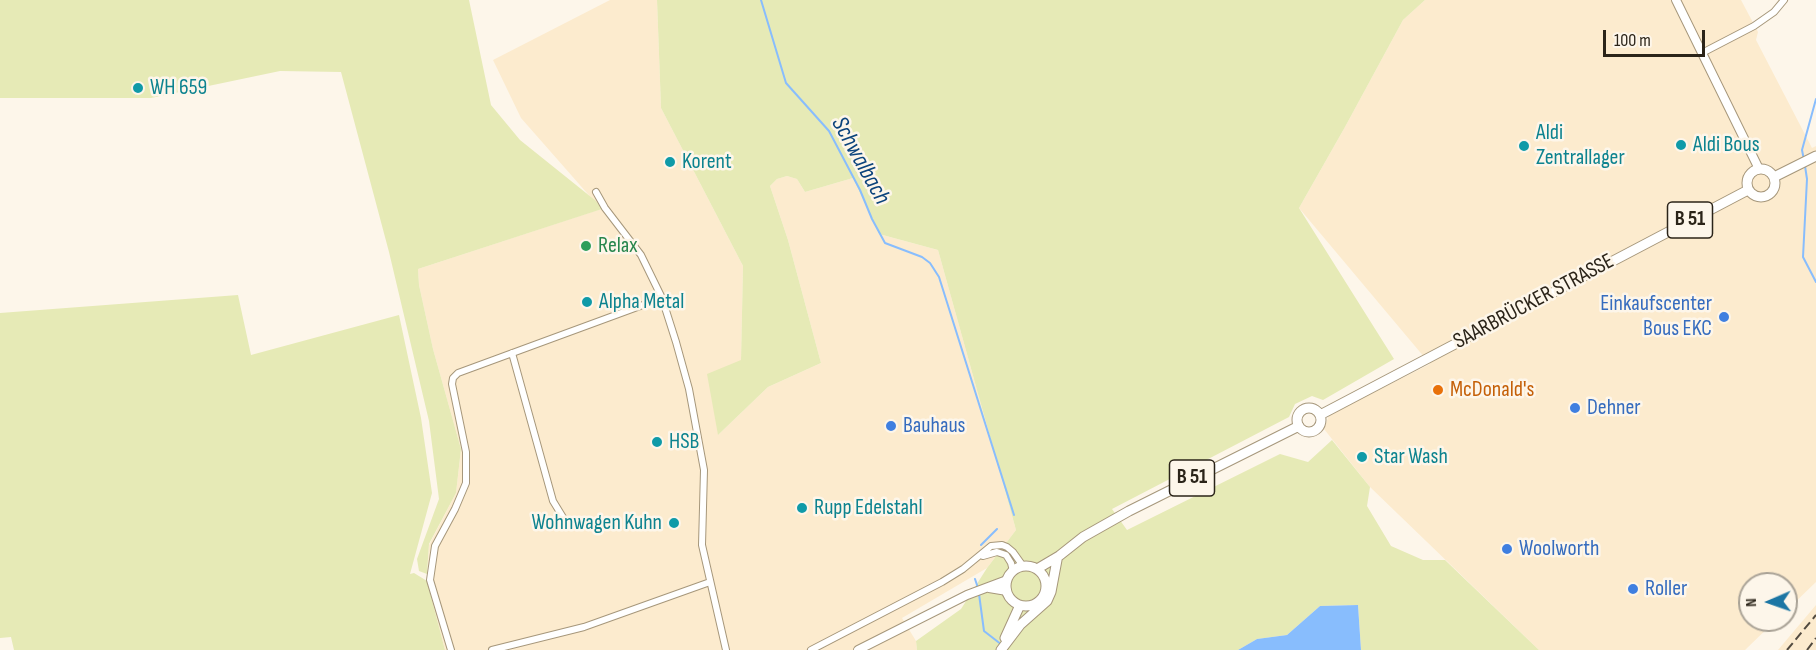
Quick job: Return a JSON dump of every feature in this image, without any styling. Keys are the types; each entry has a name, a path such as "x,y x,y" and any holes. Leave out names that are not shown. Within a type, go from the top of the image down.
{"main road":[{"path":"1676,0 1759,169"},
{"path":"1774,177 1808,160"},
{"path":"1759,169 1766,170 1774,177 1775,187 1766,197 1758,197 1748,190 1748,177 1759,169"},
{"name":"SAARBRÜCKER STRASSE","path":"1320,415 1748,190"},
{"path":"1311,408 1320,415 1320,425 1315,430 1306,432 1299,426 1298,415 1304,410 1311,408"},
{"name":"B 51","path":"1037,569 1058,558 1083,537 1130,511 1299,426"},
{"path":"1007,638 1047,601 1058,558"},
{"name":"B 51","path":"1020,605 1033,605 1043,597 1047,584 1045,578 1058,558"},
{"path":"1000,650 1020,605 1009,597 1007,580 1013,571 1023,566 1037,569 1045,578"},
{"path":"858,650 967,595 1007,580"},
{"path":"982,588 1007,591"}],"street":[{"path":"1702,53 1754,26 1774,12 1784,0"},
{"path":"596,192 605,208 641,255 662,298 689,389 704,470 702,545 726,650"},
{"path":"451,650 430,579 435,546 461,495 467,470 466,452 452,384 453,378 458,373 662,298"},
{"path":"512,353 553,501 564,519"},
{"path":"811,650 942,582 992,546 1002,545 1013,552 1023,566"},
{"path":"979,557 988,553 1001,553 1009,558 1013,571"},
{"path":"492,650 593,624 710,582"}],"shaded area":[{"path":"610,0 657,0 661,108 743,266 741,361 718,435 768,387 821,363 788,240 770,186 777,179 787,176 797,179 805,192 853,178 879,234 938,250 1016,530 987,568 902,618 916,641 917,650 445,650 427,581 429,545 456,493 461,449 433,349 419,285 418,269 601,209 521,118 493,60"},
{"path":"1425,0 1741,0 1758,32 1756,40 1812,148 1816,146 1816,582 1798,599 1798,572 1738,572 1738,632 1764,632 1745,650 1539,650 1370,487 1324,429 1329,415 1430,364 1299,208 1403,20"},
{"path":"1816,605 1816,650 1778,650 1793,632 1798,632 1798,626"}],"green space":[{"path":"0,0 469,0 491,105 520,140 596,201 602,209 418,269 419,285 433,349 461,449 456,493 429,544 427,574 419,571 417,559 439,499 429,421 389,252 341,72 280,71 151,98 0,98"},
{"path":"657,0 1425,0 1403,20 1299,208 1394,359 1323,400 1312,396 1295,404 1289,417 1112,509 1127,530 1280,454 1308,462 1332,440 1370,487 1367,506 1391,546 1423,560 1445,560 1539,650 1361,650 1358,605 1320,606 1287,635 1257,639 1238,650 917,650 916,641 961,609 987,568 1016,530 938,250 879,234 853,178 805,192 797,179 787,176 777,179 770,186 788,240 821,363 768,387 718,435 707,374 741,360 743,266 661,108"},
{"path":"238,295 251,355 399,315 421,418 432,493 410,574 414,573 427,581 445,650 14,650 11,637 0,638 0,313"}],"water":[{"path":"1358,605 1361,650 1238,650 1257,639 1287,635 1320,606"}],"waterway":[{"path":"761,0 786,83 829,131 885,243 922,257 930,263 939,277 1014,515"},
{"path":"1804,160 1802,150 1816,99"},
{"path":"1805,166 1807,179 1803,257 1816,282"},
{"path":"981,545 997,529"},
{"name":"Schwalbach","path":"975,579 978,588"},
{"name":"Schwalbach","path":"979,594 984,631 1002,645"}],"railway":[{"path":"1787,650 1816,615"},
{"path":"1807,650 1816,638"}],"place":[{"name":"WH 659","path":"138,88"},
{"name":"Aldi Bous","path":"1681,145"},
{"name":"Aldi Zentrallager","path":"1524,146"},
{"name":"Korent","path":"670,162"},
{"name":"Relax","path":"586,246"},
{"name":"Alpha Metal","path":"587,302"},
{"name":"Einkaufscenter Bous EKC","path":"1724,317"},
{"name":"McDonald's","path":"1438,390"},
{"name":"Dehner","path":"1575,408"},
{"name":"Bauhaus","path":"891,426"},
{"name":"HSB","path":"657,442"},
{"name":"Star Wash","path":"1362,457"},
{"name":"Rupp Edelstahl","path":"802,508"},
{"name":"Wohnwagen Kuhn","path":"674,523"},
{"name":"Woolworth","path":"1507,549"},
{"name":"Roller","path":"1633,589"}]}
